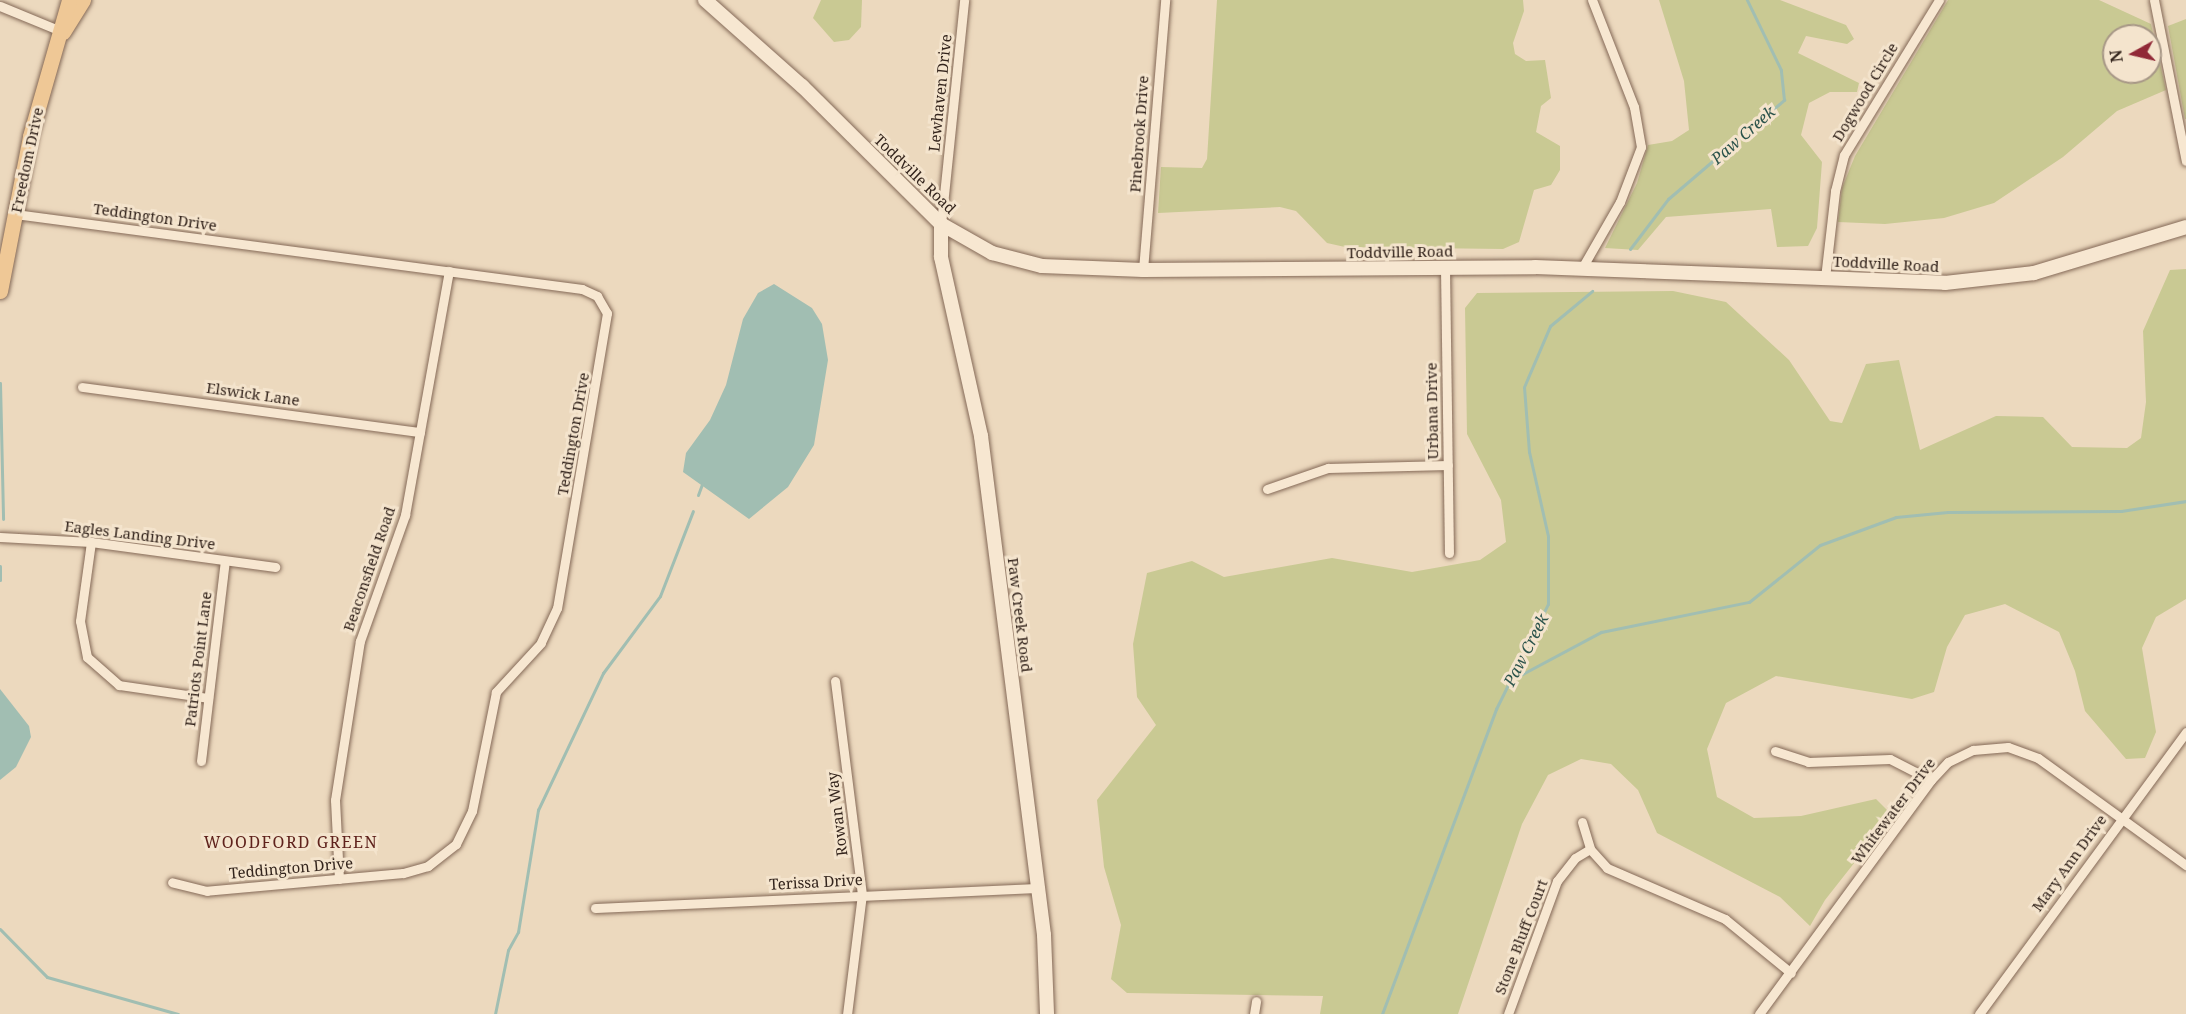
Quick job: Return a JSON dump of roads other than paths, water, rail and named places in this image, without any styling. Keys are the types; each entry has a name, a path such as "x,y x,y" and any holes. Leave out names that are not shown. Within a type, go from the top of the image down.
{"main road":[{"name":"Freedom Drive","path":"0,291 33,126 63,32 69,0"},
{"name":"Freedom Drive","path":"63,32 83,0"}],"street":[{"name":"Toddville Road","path":"705,0 794,79 941,224 981,248 1029,264 1143,270 1582,267 1915,283 1989,280 2061,266 2186,227"},
{"name":"Lewhaven Drive","path":"941,224 964,0"},
{"name":"Pinebrook Drive","path":"1143,270 1165,0"},
{"path":"1582,267 1620,202 1641,147 1631,98 1592,0"},
{"name":"Dogwood Circle","path":"1825,278 1835,190 1844,155 1938,0"},
{"path":"2154,0 2186,161"},
{"path":"0,6 63,32"},
{"name":"Teddington Drive","path":"15,214 582,289 597,296 607,313 559,597 540,644 496,692 472,811 456,844 440,859 414,871 207,891 172,882"},
{"name":"Paw Creek Road","path":"941,224 940,258 981,436 1038,888 1047,1014"},
{"name":"Urbana Drive","path":"1445,268 1449,553"},
{"name":"Beaconsfield Road","path":"339,879 335,800 360,641 401,531 449,271"},
{"name":"Elswick Lane","path":"82,387 420,432"},
{"path":"1268,489 1328,468 1448,465"},
{"name":"Eagles Landing Drive","path":"0,537 92,542 275,567"},
{"path":"92,542 80,621 87,657 119,685 208,698"},
{"name":"Patriots Point Lane","path":"201,761 225,561"},
{"name":"Rowan Way","path":"835,681 862,894 846,1014"},
{"name":"Mary Ann Drive","path":"1979,1014 2186,732"},
{"name":"Whitewater Drive","path":"1760,1014 1931,780 1959,755 2008,747 2038,758 2186,866"},
{"path":"1775,751 1809,762 1890,759 1931,780"},
{"path":"1582,822 1590,849 1619,875 1737,926 1791,973"},
{"name":"Stone Bluff Court","path":"1508,1014 1557,881 1575,858 1590,849"},
{"name":"Terissa Drive","path":"595,908 862,894 1038,888"},
{"path":"1254,1014 1256,1001"}],"waterway":[{"name":"Paw Creek","path":"1630,249 1668,199 1784,100 1781,70 1747,0"},
{"name":"Paw Creek","path":"1382,1014 1496,709 1548,604 1548,536 1529,452 1524,387 1550,326 1592,291"},
{"path":"0,383 3,519"},
{"path":"698,495 702,484"},
{"path":"1513,679 1601,632 1749,602 1820,545 1896,517 1948,512 2121,511 2186,501"},
{"path":"495,1014 508,950 518,932 538,810 603,673 660,596 693,511"},
{"path":"0,566 0,580"},
{"path":"0,929 47,977 178,1014"}],"district":[{"name":"WOODFORD GREEN","path":"291,842"}]}
